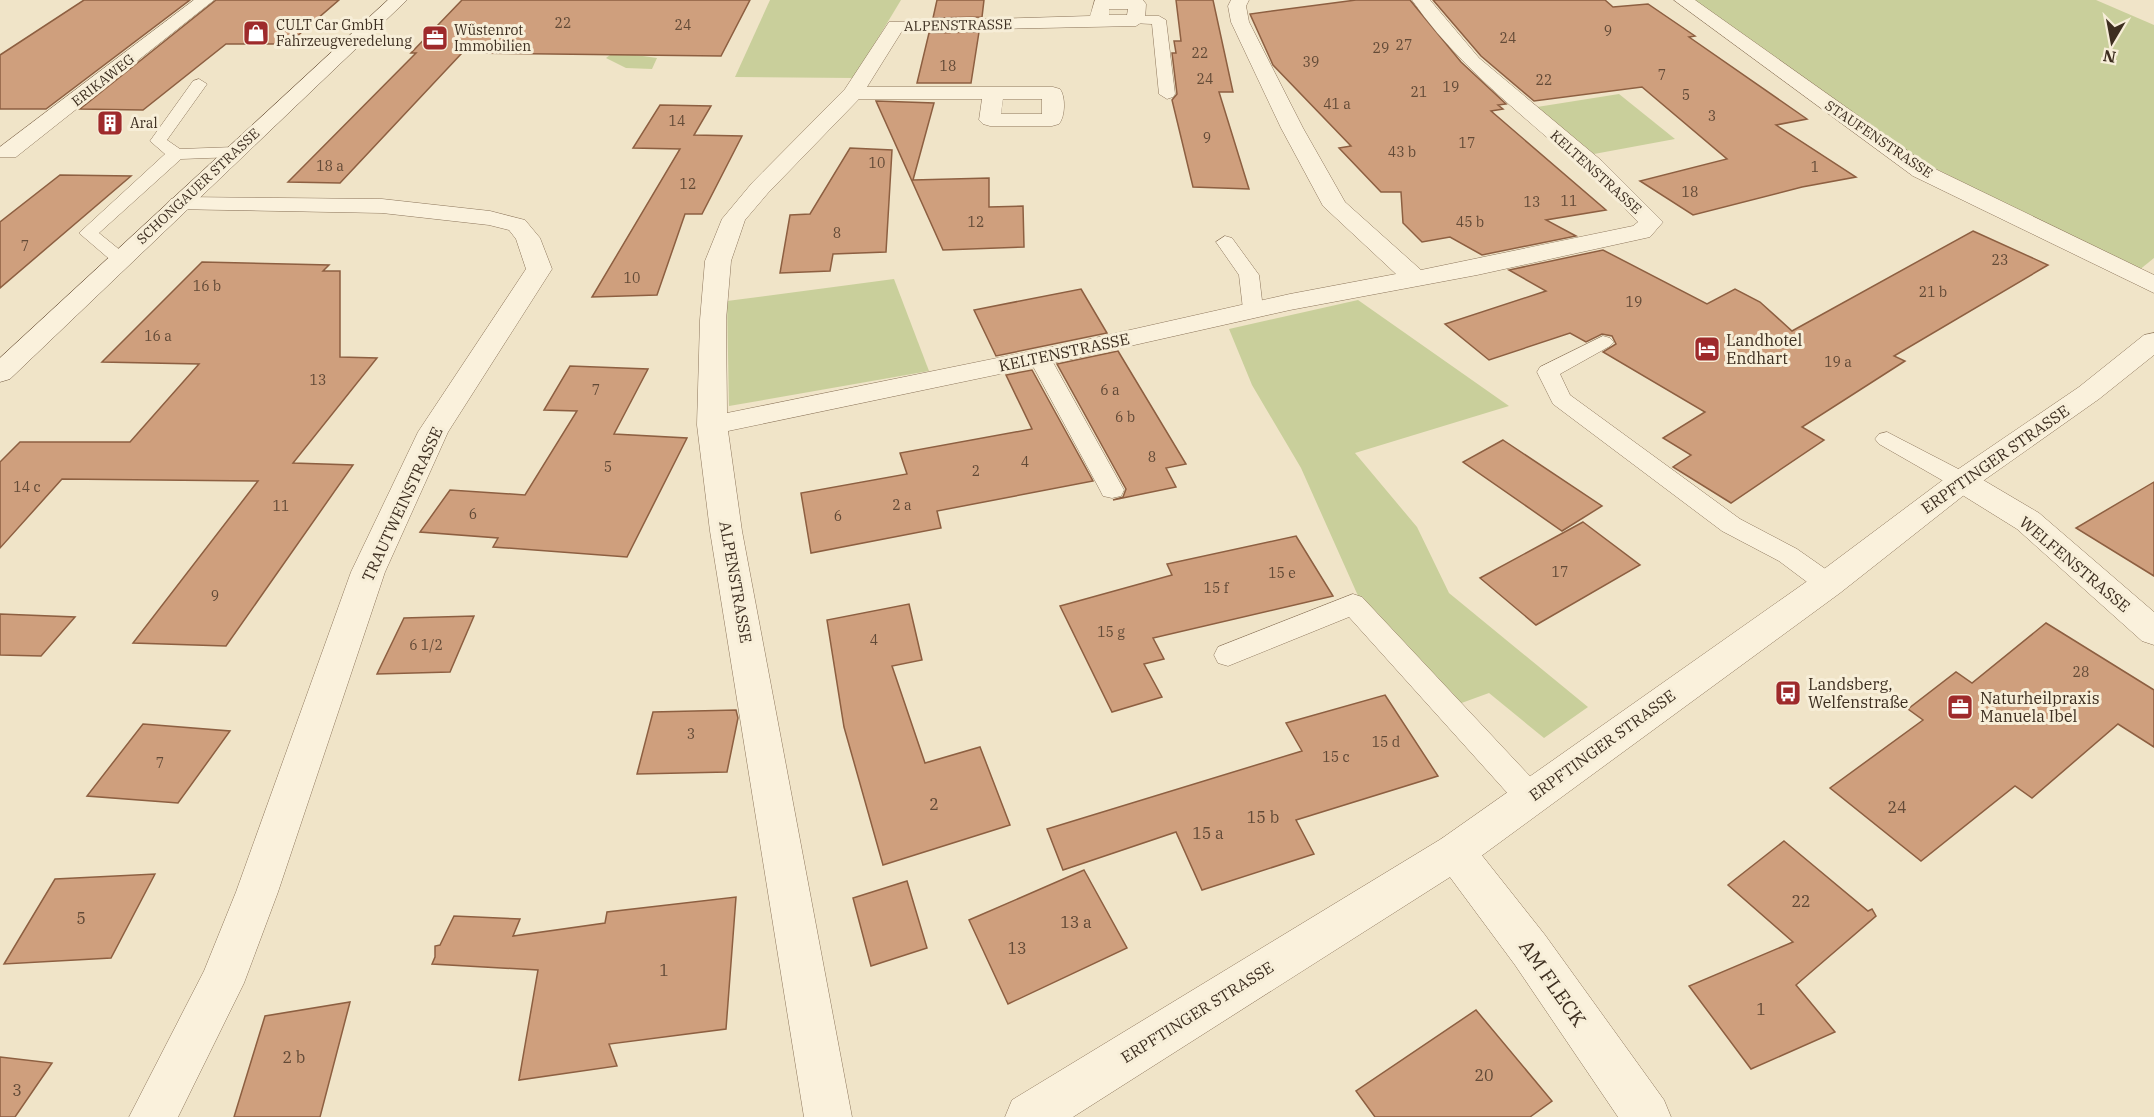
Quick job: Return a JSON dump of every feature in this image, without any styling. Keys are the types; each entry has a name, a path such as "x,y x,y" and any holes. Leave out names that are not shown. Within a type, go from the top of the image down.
{"street":[{"name":"ERIKAWEG","path":"4,155 205,0"},
{"name":"SCHONGAUER STRASSE","path":"0,373 398,0"},
{"path":"1240,0 1238,6 1240,22 1292,128 1335,206 1415,278"},
{"name":"KELTENSTRASSE","path":"712,425 1039,357 1253,309 1641,232 1651,222 1588,163 1474,66 1437,24 1421,0"},
{"name":"STAUFENSTRASSE","path":"1683,0 1921,171 2154,285"},
{"name":"ALPENSTRASSE","path":"828,1117 726,531 712,425 713,320 718,261 734,219 760,188 853,93 896,26 1136,20"},
{"path":"853,93 993,93"},
{"name":"TRAUTWEINSTRASSE","path":"153,1117 226,974 257,892 368,572 433,432 539,269 528,238 517,225 490,218 382,206 179,204"},
{"name":"ERPFTINGER STRASSE","path":"1029,1117 1455,852 1828,584 1962,481 2089,393 2154,340"},
{"name":"WELFENSTRASSE","path":"1962,481 2028,521 2154,632"},
{"name":"AM FLECK","path":"1455,852 1530,950 1647,1117"}],"lane":[{"path":"1136,20 1159,20 1167,94"},
{"path":"199,84 158,141 176,154 234,152"},
{"path":"121,259 87,233 176,154"},
{"path":"1225,242 1249,275 1253,309"},
{"path":"1603,342 1548,372 1560,399 1731,525 1788,555 1828,584"},
{"path":"1039,357 1112,490"},
{"path":"1887,439 1962,481"},
{"path":"1228,655 1353,604 1530,797"}],"green space":[{"path":"770,0 901,0 854,78 735,77"},
{"path":"1686,0 2096,0 2154,25 2154,258 2138,271 1934,168 1851,118"},
{"path":"614,52 657,58 652,69 626,68 606,58"},
{"path":"1619,94 1675,139 1594,154 1537,107"},
{"path":"894,279 929,371 729,406 727,301"},
{"path":"1358,300 1509,406 1355,453 1417,527 1449,593 1588,707 1544,738 1489,693 1456,705 1359,598 1301,468 1252,385 1229,329"}],"building":[{"path":"84,0 190,0 46,109 0,109 0,55"},
{"path":"216,0 339,0 288,44 226,44 143,110 80,109"},
{"path":"462,0 750,0 721,56 462,53 340,183 288,182 416,53 411,53"},
{"path":"937,0 984,0 982,17 933,18"},
{"path":"1176,0 1213,0 1233,92 1219,92 1249,189 1193,187 1172,100 1177,94 1172,53 1176,53 1174,41 1181,41"},
{"path":"1356,0 1410,0 1461,62 1506,104 1498,105 1503,109 1491,111 1606,210 1546,220 1576,236 1482,255 1450,237 1422,242 1403,223 1401,192 1381,192 1339,148 1351,146 1273,65 1250,14"},
{"path":"1433,0 1605,0 1613,7 1648,4 1695,36 1689,37 1807,119 1776,125 1856,177 1802,187 1693,215 1640,181 1727,159 1642,87 1534,101 1481,56"},
{"path":"979,32 971,83 917,83 929,33"},
{"path":"876,101 934,103 913,180 989,178 989,207 1023,206 1024,247 943,250"},
{"path":"660,105 711,106 694,135 742,136 702,214 685,214 657,295 592,297 680,149 633,148"},
{"path":"850,148 892,150 886,252 833,254 830,271 780,273 790,215 810,214"},
{"path":"60,175 131,176 0,288 0,222"},
{"path":"1973,231 2048,265 1894,356 1905,361 1802,427 1824,440 1731,503 1673,467 1691,455 1663,438 1705,412 1603,352 1616,344 1612,336 1602,334 1586,342 1570,333 1489,360 1445,324 1546,291 1509,270 1603,250 1707,304 1735,289 1760,302 1792,331"},
{"path":"202,262 329,265 323,271 340,271 340,357 377,358 293,463 353,465 226,646 133,643 258,481 62,479 0,548 0,462 20,442 130,442 199,364 102,362"},
{"path":"1081,289 1107,333 996,356 974,310"},
{"path":"1118,351 1186,464 1166,468 1176,487 1113,500 1123,497 1126,489 1057,364"},
{"path":"570,366 648,369 614,434 687,438 627,557 493,547 498,538 420,532 450,490 525,495 577,411 544,410"},
{"path":"1032,370 1093,481 937,511 941,528 811,553 801,493 907,474 900,453 1032,429 1006,375"},
{"path":"1503,440 1602,506 1562,531 1463,462"},
{"path":"2154,482 2154,576 2076,528"},
{"path":"1583,522 1640,565 1536,625 1480,578"},
{"path":"1296,536 1333,596 1153,638 1164,659 1144,664 1162,697 1112,712 1060,606 1172,575 1167,564"},
{"path":"909,604 922,660 892,666 925,763 980,747 1010,825 883,865 844,727 827,620"},
{"path":"0,614 75,617 41,656 0,655"},
{"path":"474,616 450,672 377,674 404,618"},
{"path":"2046,623 2154,690 2154,747 2118,724 2032,798 2015,786 1921,861 1830,788 1923,720 1908,709 1956,672 1972,683"},
{"path":"1385,695 1438,776 1296,820 1314,854 1202,890 1176,832 1063,870 1047,829 1302,751 1286,723"},
{"path":"736,710 738,718 727,772 637,774 653,712"},
{"path":"143,724 230,731 178,803 87,796"},
{"path":"1784,841 1868,911 1872,909 1876,916 1796,985 1835,1032 1751,1069 1689,986 1793,942 1728,885"},
{"path":"1084,870 1127,948 1008,1004 969,920"},
{"path":"155,874 111,958 4,964 55,879"},
{"path":"907,881 927,948 871,966 853,898"},
{"path":"736,897 726,1029 609,1044 617,1066 519,1080 538,970 432,964 435,957 435,946 440,945 454,916 520,919 513,936 605,923 607,912"},
{"path":"350,1002 320,1117 234,1117 265,1016"},
{"path":"1476,1010 1552,1101 1530,1117 1375,1117 1356,1091"},
{"path":"0,1057 52,1063 15,1117 0,1117"}],"place":[{"name":"CULT Car GmbH Fahrzeugveredelung","path":"256,33"},
{"name":"Wüstenrot Immobilien","path":"435,38"},
{"name":"Aral","path":"110,123"},
{"name":"Landhotel Endhart","path":"1707,349"},
{"name":"Landsberg, Welfenstraße","path":"1788,693"},
{"name":"Naturheilpraxis Manuela Ibel","path":"1960,707"}]}
